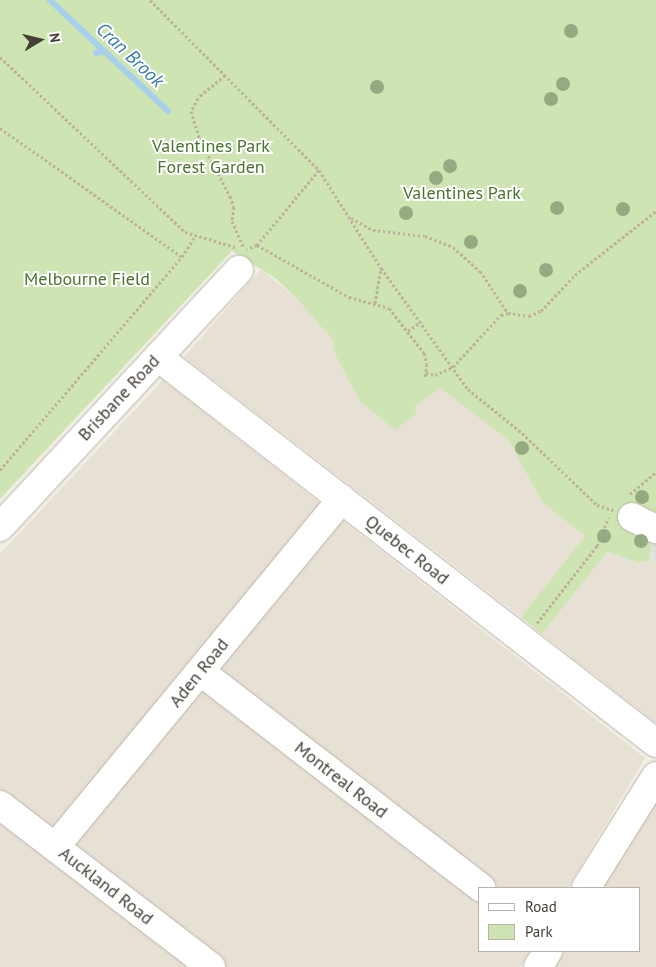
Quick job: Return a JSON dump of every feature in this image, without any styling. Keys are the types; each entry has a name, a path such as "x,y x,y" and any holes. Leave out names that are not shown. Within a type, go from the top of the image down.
{"street":[{"name":"Brisbane Road","path":"0,527 158,356 240,256"},
{"name":"Quebec Road","path":"158,356 656,743"},
{"name":"Aden Road","path":"55,847 342,499"},
{"path":"622,508 656,529"},
{"name":"Montreal Road","path":"200,672 480,887"},
{"path":"587,887 656,776"},
{"name":"Auckland Road","path":"0,805 211,967"},
{"path":"538,967 547,952"}],"path":[{"path":"150,0 318,170 381,268 468,388 522,433 597,505 622,508"},
{"path":"0,57 150,203 185,232 240,256"},
{"path":"225,75 198,98 191,111 199,138 234,207 232,221 240,256"},
{"path":"0,128 182,257"},
{"path":"240,256 257,245 318,170"},
{"path":"426,373 435,375 453,367 501,315 508,313 529,316 541,311 575,275 656,211"},
{"path":"349,216 373,230 441,240 480,271 508,313"},
{"path":"0,470 182,257 195,236"},
{"path":"257,245 328,287 349,297 389,308 424,352 425,378"},
{"path":"375,303 381,268"},
{"path":"408,331 421,322"},
{"path":"523,641 597,546 622,508 656,472"}],"shaded area":[{"path":"261,269 299,301 332,339 336,356 415,406 441,388 493,426 509,441 542,502 585,536 521,617 184,357"},
{"path":"163,380 645,758 569,887 478,887 478,952 529,952 520,967 0,967 0,554"},
{"path":"654,513 656,560 649,561 651,546 645,533"},
{"path":"607,552 638,562 656,560 656,723 542,634"},
{"path":"656,798 656,967 555,967 564,952 641,952 641,887 603,887"}],"green space":[{"name":"Valentines Park","path":"0,0 656,0 656,560 638,562 607,552 542,634 521,617 585,536 542,502 509,441 441,388 415,406 416,414 395,430 360,401 336,356 332,339 299,301 275,278 232,251 0,499"}],"waterway":[{"name":"Cran Brook","path":"50,0 168,111"},
{"name":"Cran Brook","path":"96,53 104,51"}],"park label":[{"name":"Valentines Park Forest Garden","path":"211,157"},
{"name":"Melbourne Field","path":"87,279"}]}
